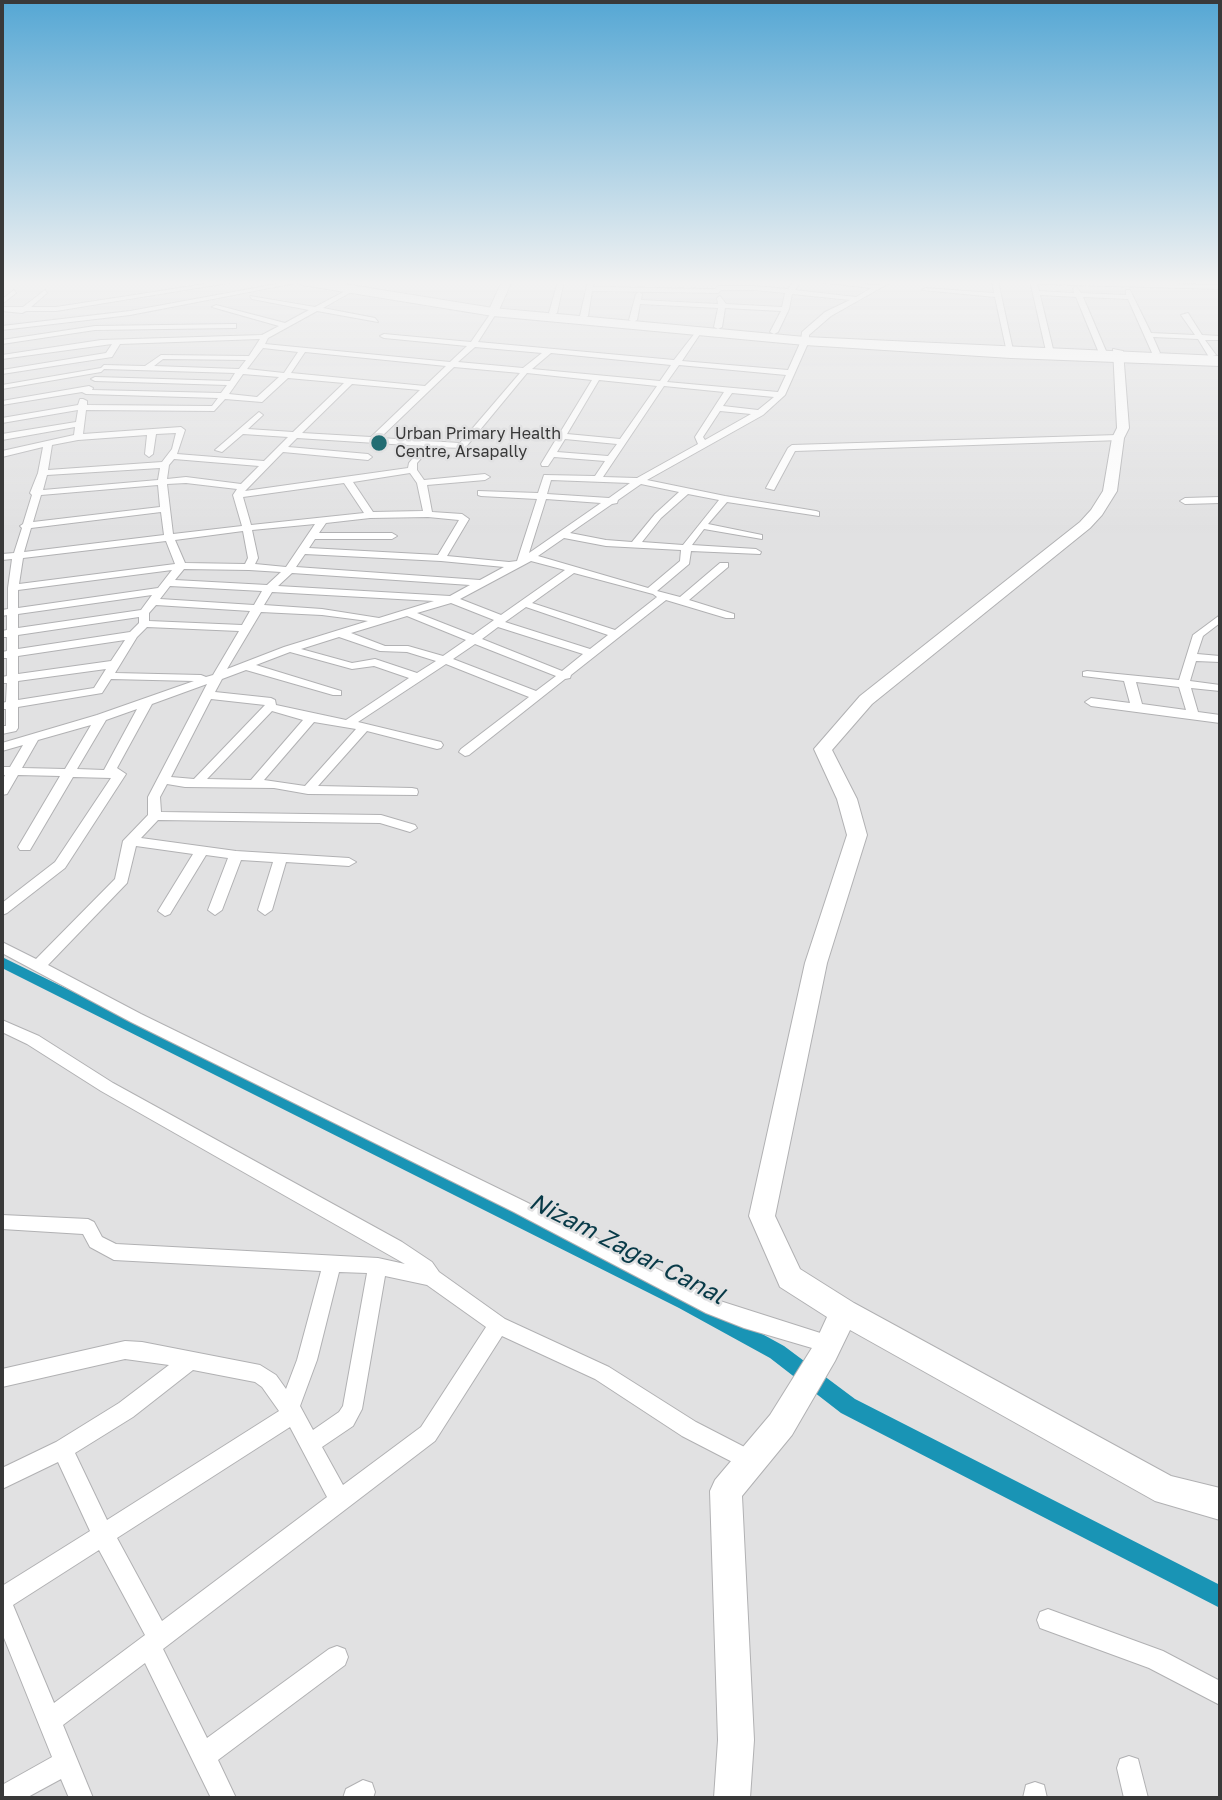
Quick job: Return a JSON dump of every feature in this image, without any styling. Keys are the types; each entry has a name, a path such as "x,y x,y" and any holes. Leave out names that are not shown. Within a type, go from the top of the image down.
{"street":[{"path":"2,372 46,365"},
{"path":"78,437 81,407 104,365"},
{"path":"2,420 81,407 214,409 246,365"},
{"path":"2,403 88,390 259,400 288,374 294,365"},
{"path":"373,440 425,388 453,365"},
{"path":"479,365 781,395"},
{"path":"241,431 462,446 532,365"},
{"path":"598,478 676,365"},
{"path":"690,365 790,373"},
{"path":"2,747 101,718 288,649 453,599 523,562 639,481 760,413 781,395 793,365"},
{"path":"1114,365 1123,428 1118,438 1110,491 1097,512 866,700 823,749 847,799 857,835 817,963 762,1216 790,1278 844,1312 1166,1490 1220,1504"},
{"path":"2,387 102,368 148,367 288,374 425,388"},
{"path":"545,464 598,376"},
{"path":"95,379 233,383"},
{"path":"241,491 350,381"},
{"path":"703,445 698,438 730,389"},
{"path":"149,454 155,432 168,408"},
{"path":"716,408 760,413"},
{"path":"219,450 259,415"},
{"path":"2,437 78,424"},
{"path":"2,454 78,437 181,430 162,482 169,537 181,566"},
{"path":"563,436 622,442"},
{"path":"771,488 792,448 854,449 1118,438"},
{"path":"2,730 12,728 7,705 9,591 25,526 43,473 48,442"},
{"path":"428,445 413,463 412,470 422,483 428,514"},
{"path":"282,449 368,457"},
{"path":"551,454 609,460"},
{"path":"43,473 168,461 268,464"},
{"path":"35,493 186,481 241,491 412,470"},
{"path":"422,483 485,477"},
{"path":"523,562 547,477 639,481 685,492 816,514"},
{"path":"347,480 370,515"},
{"path":"241,491 253,558 249,567"},
{"path":"634,545 658,516 685,492"},
{"path":"481,493 614,501"},
{"path":"650,592 685,562 686,548 725,499"},
{"path":"1185,502 1220,500"},
{"path":"25,526 166,509"},
{"path":"2,557 370,515 458,516 464,519 441,558"},
{"path":"38,966 122,880 131,841 155,816 154,797 244,628 268,590 289,570 322,521"},
{"path":"702,526 759,537"},
{"path":"564,535 634,545 757,552"},
{"path":"312,536 392,536"},
{"path":"302,551 523,562 573,569 730,616"},
{"path":"682,601 724,565"},
{"path":"9,591 181,566 249,567 483,583"},
{"path":"7,705 98,691 153,602 181,566"},
{"path":"348,724 445,660 573,569"},
{"path":"7,612 164,587 453,599 499,621 593,654"},
{"path":"465,752 566,676 665,596"},
{"path":"153,602 322,612 382,620"},
{"path":"523,603 616,634"},
{"path":"408,613 566,676"},
{"path":"8,633 144,618 244,628"},
{"path":"1192,715 1184,684 1191,657 1198,635 1220,618"},
{"path":"1207,628 1220,632"},
{"path":"339,633 384,649 408,649 445,660 538,696"},
{"path":"8,654 133,635"},
{"path":"288,649 352,666 375,662 416,677"},
{"path":"1191,657 1220,659"},
{"path":"8,679 116,664"},
{"path":"243,665 337,693"},
{"path":"1087,674 1220,688"},
{"path":"107,676 217,677"},
{"path":"1129,678 1138,707"},
{"path":"198,782 270,707 271,702 207,695"},
{"path":"120,774 110,770 147,702"},
{"path":"1091,702 1220,719"},
{"path":"270,707 437,745"},
{"path":"26,847 101,718"},
{"path":"254,783 311,718"},
{"path":"308,790 364,727"},
{"path":"2,792 32,740"},
{"path":"2,771 120,774"},
{"path":"2,910 60,865 120,774"},
{"path":"163,779 254,783 308,790 412,792"},
{"path":"155,816 381,819 410,828"},
{"path":"131,841 236,855 349,862"},
{"path":"165,911 202,850"},
{"path":"215,910 236,855"},
{"path":"265,910 281,858"},
{"path":"2,947 136,1018 520,1207 706,1304 827,1348"},
{"path":"2,1026 38,1043 107,1087 396,1248 426,1268 432,1278"},
{"path":"2,1222 88,1227 96,1242 114,1252 378,1266 432,1278 498,1325 608,1377 689,1429 751,1461"},
{"path":"2,1600 291,1411 332,1263"},
{"path":"310,1444 346,1419 352,1409 378,1266"},
{"path":"732,1798 736,1740 726,1491 781,1425 827,1348 844,1312"},
{"path":"48,1722 433,1430 498,1325"},
{"path":"2,1378 125,1350 260,1374 270,1381 291,1411 340,1500"},
{"path":"2,1479 63,1449 126,1410 188,1362"},
{"path":"63,1449 224,1798"},
{"path":"2,1606 9,1644 48,1722 81,1798"},
{"path":"1048,1620 1155,1660 1220,1693"},
{"path":"204,1755 337,1657"},
{"path":"2,1798 65,1763"},
{"path":"1129,1768 1136,1798"}],"waterway":[{"name":"Nizam Zagar Canal","path":"2,962 686,1302 777,1352 848,1406 1220,1597"}],"place":[{"name":"Urban Primary Health Centre, Arsapally","path":"379,443"}]}
